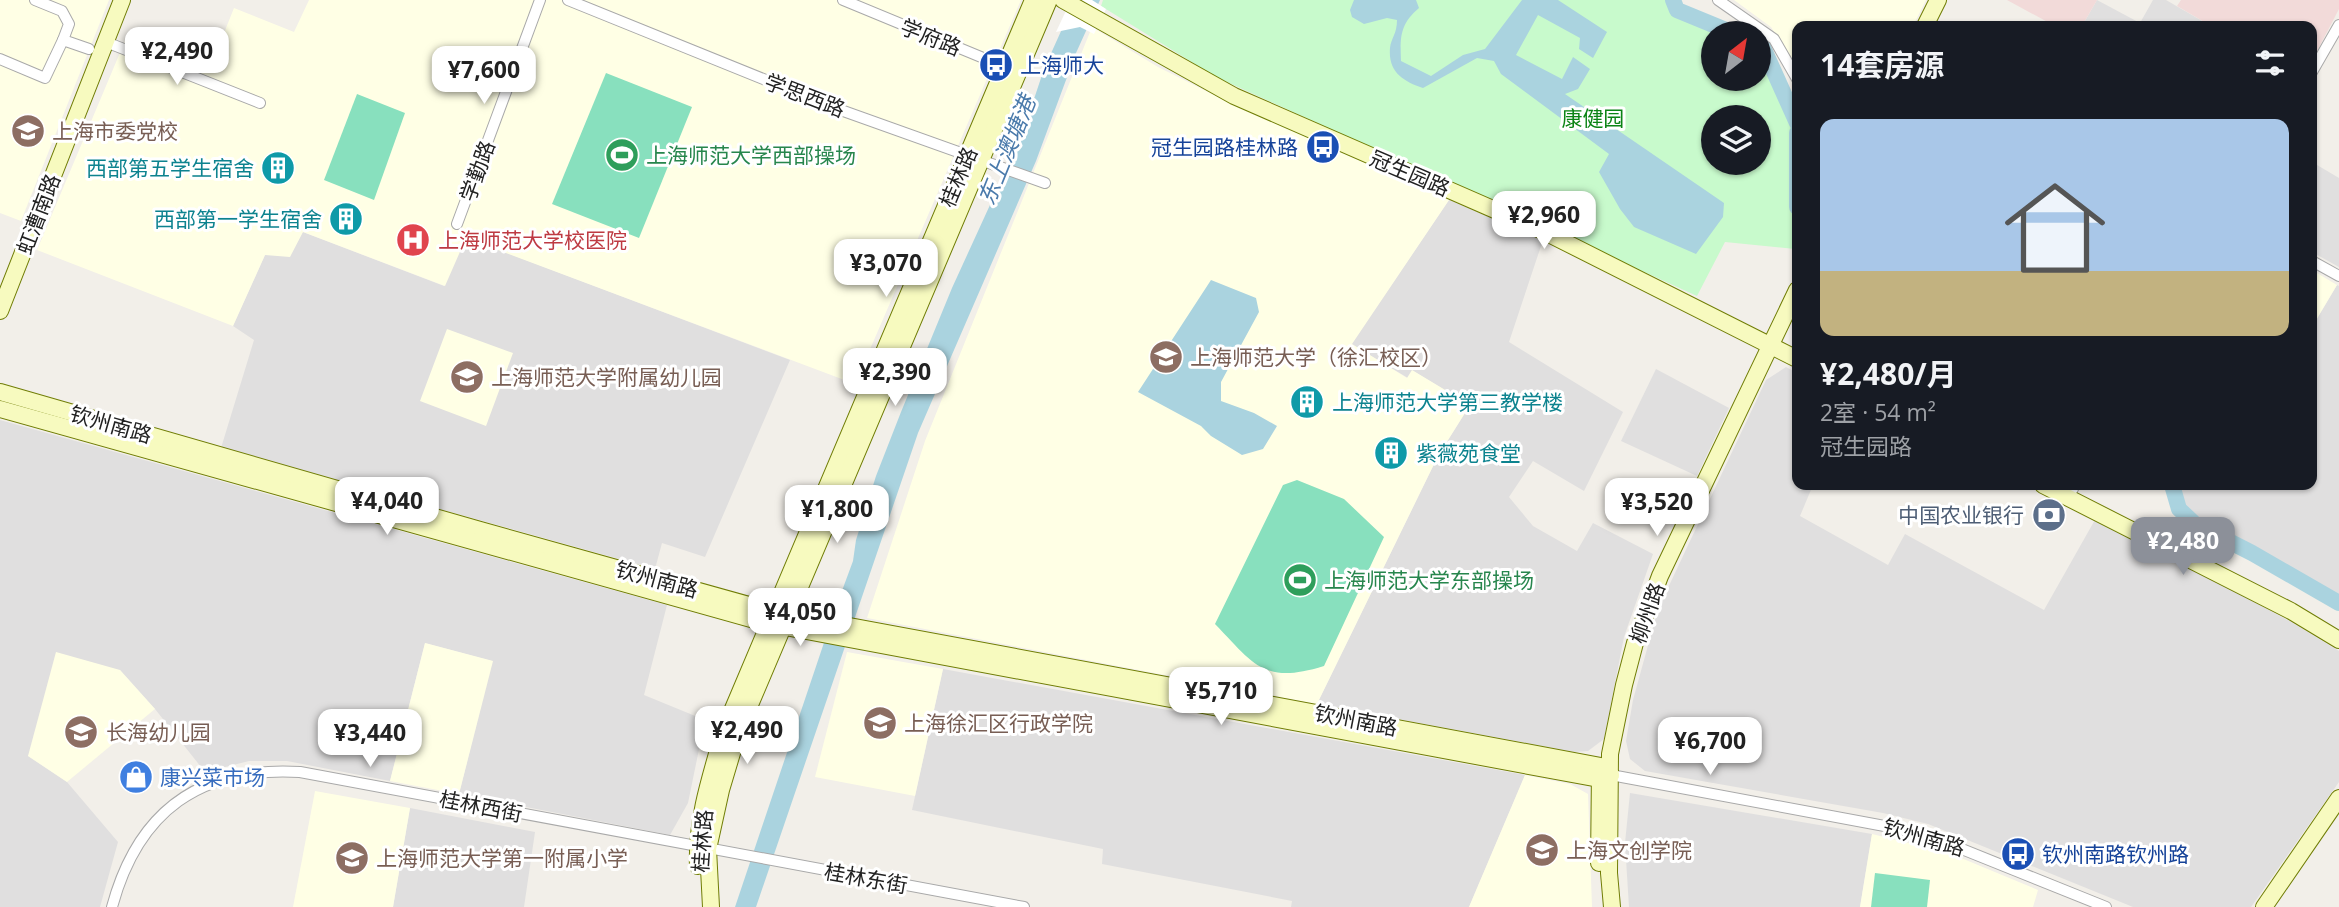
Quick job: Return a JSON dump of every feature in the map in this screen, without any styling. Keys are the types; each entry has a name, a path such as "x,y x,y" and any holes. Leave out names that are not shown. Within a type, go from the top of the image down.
{"street":[{"path":"0,59 45,78 69,24 62,12 35,0"},
{"name":"虹漕南路","path":"0,311 122,0"},
{"name":"学勤路","path":"457,224 540,0"},
{"name":"学思西路","path":"568,0 835,107 1041,181"},
{"name":"学府路","path":"843,0 981,57"},
{"name":"桂林路","path":"974,157 1032,0"},
{"name":"桂林路","path":"700,907 706,794 724,730 778,619 974,157 1049,0"},
{"path":"1718,0 1774,39 1792,70"},
{"path":"1928,21 1938,0"},
{"name":"冠生园路","path":"1066,1 1234,96 1543,231 1792,356"},
{"path":"2317,63 2339,25"},
{"path":"63,40 89,49"},
{"path":"106,42 260,103"},
{"path":"2317,264 2339,276"},
{"name":"柳州路","path":"1601,907 1605,769 1629,664 1651,599 1792,300"},
{"name":"钦州南路","path":"0,392 778,619"},
{"name":"钦州南路","path":"0,410 778,619 1605,769 1922,833 2106,907"},
{"path":"2071,491 2339,640"},
{"name":"柳州路","path":"1605,769 1612,907"},
{"name":"桂林西街","path":"112,907 126,864 151,825 189,794 209,784 252,773 300,772 703,848"},
{"path":"2264,907 2339,798"},
{"name":"桂林路","path":"703,848 711,907"},
{"name":"桂林东街","path":"703,848 1024,907"}],"shaded area":[{"name":"上海市委党校","path":"0,0 109,0 21,221 0,213"},
{"path":"309,0 1021,0 855,384 466,238 445,286 303,232 290,257 265,255 233,326 37,250 127,36 210,68 234,8 294,32"},
{"path":"1734,0 1926,0 1916,21 1792,21 1792,60 1771,27 1771,21 1763,21"},
{"path":"2007,0 2097,0 2085,21 2046,21"},
{"path":"2097,0 2136,21 2085,21"},
{"path":"2153,0 2166,0 2202,21 2141,21"},
{"path":"2181,0 2339,0 2339,9 2317,51 2317,21 2202,21 2177,6"},
{"name":"上海师范大学（徐汇校区）","path":"1092,27 1158,67 1232,104 1449,200 1352,344 1407,378 1412,370 1470,405 1438,456 1317,704 867,618 925,441"},
{"path":"2317,165 2339,178 2339,267 2317,255"},
{"path":"1449,200 1543,240 1509,342 1623,412 1584,491 1533,461 1509,497 1533,526 1577,551 1593,523 1653,554 1624,637 1604,739 1588,751 1574,752 1317,704 1438,456 1470,405 1413,371 1408,378 1351,344"},
{"path":"303,232 444,286 465,237 790,360 705,557 662,543 655,569 221,448 254,340 233,326 265,255"},
{"path":"2317,273 2337,285 2317,319"},
{"path":"2337,285 2339,286 2339,604 2249,551 2191,522 2175,507 2170,490 2317,490 2317,319"},
{"name":"上海师范大学附属幼儿园","path":"447,329 513,353 486,426 420,401"},
{"path":"1786,367 1792,370 1792,490 1811,490 1800,516 1888,565 1905,534 2044,610 2096,518 2293,623 2339,651 2339,782 2251,907 2133,907 1928,824 1883,813 1645,771 1630,759 1626,741 1633,700 1658,609 1766,380"},
{"path":"1656,369 1729,408 1697,476 1621,441"},
{"path":"0,420 667,605 644,695 705,720 688,803 670,835 459,794 492,661 425,643 390,781 287,761 249,761 205,772 120,670 28,756 67,782 118,842 100,907 0,907"},
{"path":"425,643 493,661 459,794 390,781"},
{"name":"长海幼儿园","path":"56,652 120,670 155,709 67,782 28,756"},
{"name":"上海徐汇区行政学院","path":"847,652 943,669 915,796 815,777"},
{"path":"943,669 1525,775 1469,907 1291,907 1292,901 1102,864 1103,849 912,810"},
{"name":"上海文创学院","path":"1525,775 1570,784 1588,794 1592,907 1469,907"},
{"name":"上海师范大学第一附属小学","path":"315,791 410,808 393,907 293,907"},
{"path":"1630,793 1872,834 1860,907 1629,907 1625,843"},
{"path":"410,808 535,832 524,907 393,907"},
{"path":"1872,834 1949,853 2038,890 2033,907 1860,907"}],"green space":[{"name":"康健园","path":"1103,0 1673,0 1677,10 1704,21 1701,21 1701,91 1771,91 1771,65 1792,112 1792,249 1725,242 1697,296 1216,77 1101,6"},
{"name":"上海师范大学西部操场","path":"606,73 692,107 639,238 552,204"},
{"path":"357,94 405,113 374,200 324,180"},
{"name":"上海师范大学东部操场","path":"1297,480 1344,499 1384,537 1324,666 1287,673 1273,672 1251,660 1215,624 1283,485"},
{"path":"1875,873 1930,880 1927,907 1871,907"}],"water":[{"path":"1075,0 1100,0 1076,53 1036,161 918,433 756,907 735,907 853,561 856,540 876,476 952,288 1022,135 1044,69"},
{"path":"1354,0 1416,0 1419,8 1402,32 1401,61 1431,76 1463,55 1485,49 1522,0 1558,0 1607,32 1593,58 1579,49 1580,38 1538,15 1516,55 1562,79 1573,57 1590,69 1578,89 1565,94 1724,203 1723,217 1696,254 1634,227 1620,209 1599,172 1609,154 1501,74 1494,61 1477,58 1423,88 1409,82 1394,69 1390,56 1397,20 1387,18 1364,24 1352,17 1350,10"},
{"path":"1211,280 1256,298 1259,312 1221,382 1221,401 1254,413 1277,426 1263,449 1242,455 1211,436 1201,426 1138,392"}],"pier":[{"path":"1071,0 1092,0 1106,9 1094,34 1080,27 1056,32"}],"waterway":[{"path":"1673,0 1677,10 1704,21"},
{"path":"1771,65 1792,112"},
{"path":"2173,490 2179,509 2195,524 2339,603"}],"place":[{"name":"上海师大","path":"996,65"},
{"name":"上海市委党校","path":"28,131"},
{"name":"冠生园路桂林路","path":"1323,147"},
{"name":"上海师范大学西部操场","path":"622,155"},
{"name":"西部第五学生宿舍","path":"278,168"},
{"name":"西部第一学生宿舍","path":"346,219"},
{"name":"上海师范大学校医院","path":"413,240"},
{"name":"上海师范大学（徐汇校区）","path":"1166,357"},
{"name":"上海师范大学附属幼儿园","path":"467,377"},
{"name":"上海师范大学第三教学楼","path":"1307,402"},
{"name":"紫薇苑食堂","path":"1391,453"},
{"name":"中国农业银行","path":"2049,515"},
{"name":"上海师范大学东部操场","path":"1300,580"},
{"name":"上海徐汇区行政学院","path":"880,723"},
{"name":"长海幼儿园","path":"81,732"},
{"name":"康兴菜市场","path":"136,777"},
{"name":"上海文创学院","path":"1542,850"},
{"name":"钦州南路钦州路","path":"2018,854"},
{"name":"上海师范大学第一附属小学","path":"352,858"}],"water label":[{"name":"东上澳塘港","path":"1006,150"}]}
